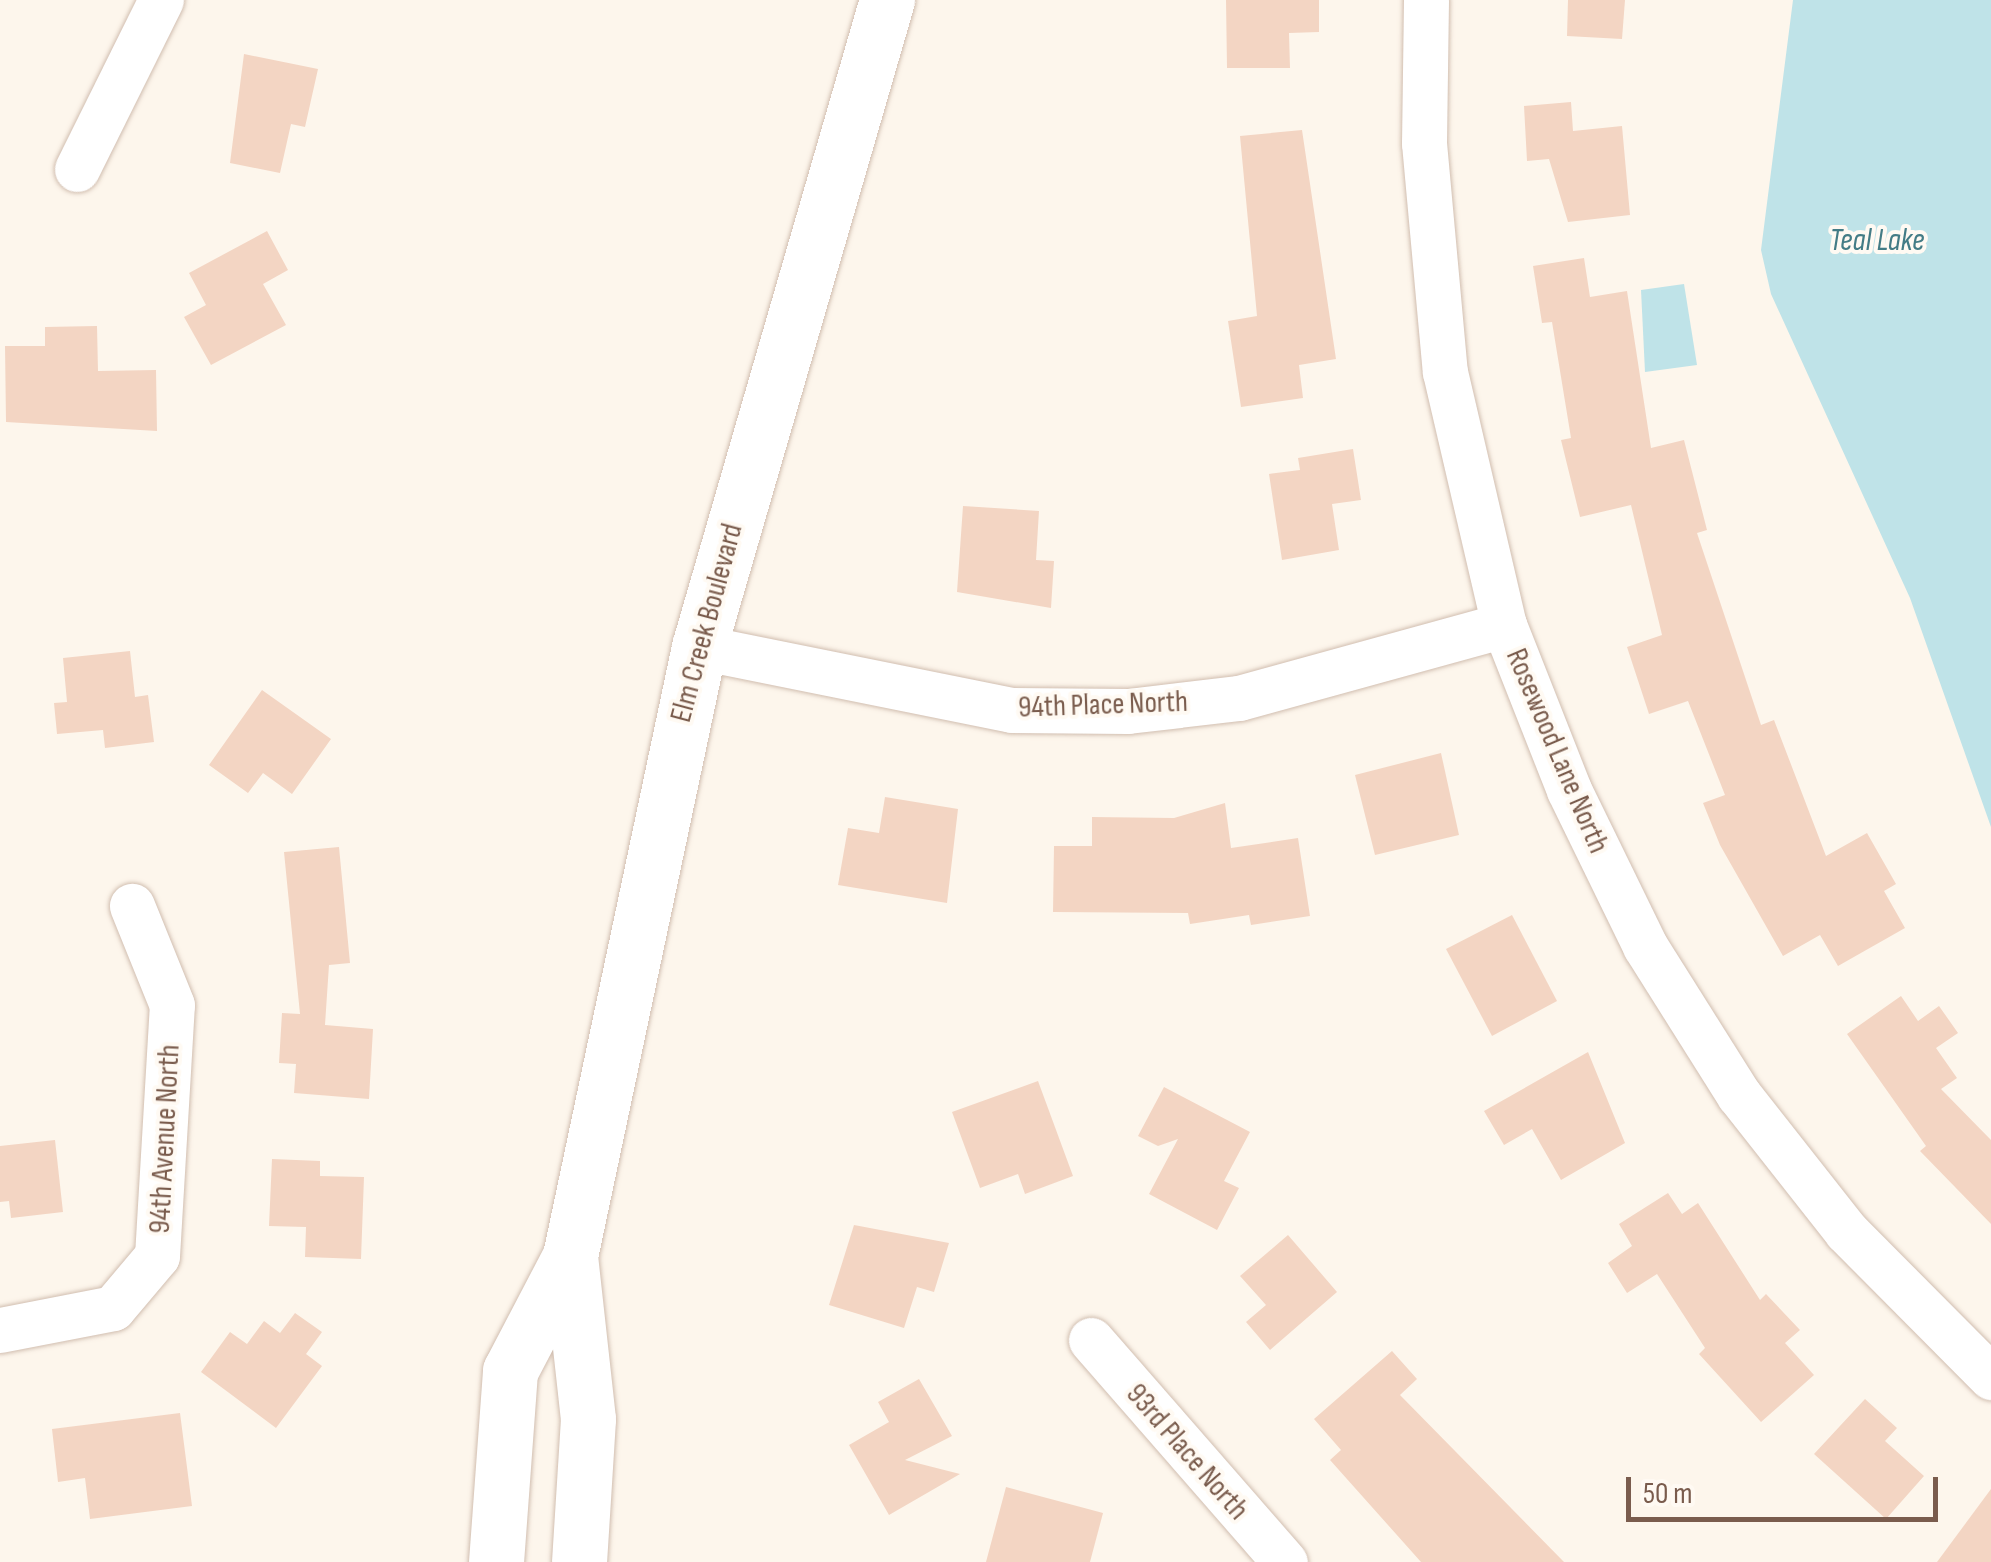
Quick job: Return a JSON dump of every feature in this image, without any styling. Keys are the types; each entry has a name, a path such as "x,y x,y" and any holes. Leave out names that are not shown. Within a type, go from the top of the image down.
{"main road":[{"name":"Elm Creek Boulevard","path":"496,1562 510,1371 570,1256 698,647 887,0"},
{"name":"Elm Creek Boulevard","path":"570,1256 588,1419 578,1562"}],"street":[{"path":"77,169 160,0"},
{"name":"Rosewood Lane North","path":"1426,0 1424,144 1445,372 1504,625 1645,946 1738,1095 1846,1231 1991,1377"},
{"name":"94th Place North","path":"698,647 1012,710 1128,711 1239,698 1504,625"},
{"name":"94th Avenue North","path":"0,1330 112,1308 157,1256 172,1005 132,906"},
{"name":"93rd Place North","path":"1091,1340 1285,1562"}],"water":[{"name":"Teal Lake","path":"1793,0 1991,0 1991,827 1910,598 1771,294 1761,250"},
{"path":"1684,284 1697,365 1645,372 1641,290"}],"building":[{"path":"1226,0 1319,0 1319,32 1289,33 1290,68 1227,68"},
{"path":"1568,0 1625,0 1622,39 1567,36"},
{"path":"244,54 318,69 305,127 291,124 280,173 230,163"},
{"path":"1571,102 1573,131 1622,126 1630,215 1568,222 1549,159 1527,161 1524,106"},
{"path":"1302,130 1336,359 1299,365 1303,398 1241,407 1228,321 1257,316 1240,136"},
{"path":"267,231 288,270 263,284 286,325 211,365 184,317 206,305 189,273"},
{"path":"1584,258 1590,297 1627,291 1651,448 1684,440 1707,530 1697,533 1761,725 1774,720 1826,856 1867,833 1896,884 1884,891 1905,928 1838,966 1820,935 1783,956 1720,845 1703,803 1725,795 1688,701 1649,714 1627,647 1662,635 1631,505 1580,517 1561,440 1571,438 1552,322 1542,323 1533,266"},
{"path":"97,326 98,371 156,370 157,431 6,422 5,346 45,346 45,327"},
{"path":"1353,449 1361,500 1332,504 1339,550 1282,560 1269,474 1300,470 1298,458"},
{"path":"963,506 1039,511 1036,560 1054,561 1051,608 957,592"},
{"path":"130,651 135,697 148,695 154,742 105,748 103,730 57,734 54,703 67,702 63,658"},
{"path":"262,690 331,739 292,794 263,773 248,793 209,765"},
{"path":"1441,753 1459,835 1375,855 1355,775"},
{"path":"885,797 958,809 947,903 838,885 848,828 879,833"},
{"path":"1225,803 1231,848 1298,838 1310,916 1251,925 1249,915 1190,924 1188,913 1053,912 1054,846 1092,846 1092,817 1174,818"},
{"path":"339,847 350,963 329,965 325,1025 373,1029 369,1099 294,1093 296,1064 279,1063 282,1013 300,1014 284,852"},
{"path":"1512,915 1557,1001 1492,1036 1446,949"},
{"path":"1901,996 1918,1021 1939,1006 1958,1033 1936,1048 1957,1078 1941,1089 1991,1140 1991,1224 1920,1151 1926,1146 1847,1034"},
{"path":"1588,1052 1625,1143 1561,1180 1532,1129 1504,1145 1484,1111"},
{"path":"1038,1081 1073,1176 1025,1194 1018,1174 980,1188 952,1112"},
{"path":"1164,1087 1250,1132 1224,1181 1239,1188 1217,1230 1149,1194 1178,1139 1158,1146 1138,1136"},
{"path":"55,1140 63,1212 11,1218 9,1201 0,1202 0,1146"},
{"path":"272,1159 320,1161 320,1176 364,1177 361,1259 305,1257 306,1227 269,1226"},
{"path":"1668,1193 1682,1214 1698,1203 1760,1300 1766,1294 1800,1330 1785,1343 1814,1375 1761,1422 1699,1354 1705,1348 1657,1274 1627,1293 1608,1263 1632,1246 1619,1224"},
{"path":"854,1225 949,1243 934,1292 917,1287 904,1328 829,1305"},
{"path":"1288,1235 1337,1292 1270,1350 1246,1322 1266,1305 1240,1276"},
{"path":"295,1313 322,1332 306,1354 322,1366 276,1428 201,1372 230,1332 247,1344 264,1321 280,1333"},
{"path":"1392,1351 1417,1379 1400,1395 1564,1562 1421,1562 1330,1460 1341,1450 1314,1419"},
{"path":"919,1379 952,1436 905,1460 960,1474 889,1515 849,1445 889,1422 878,1402"},
{"path":"1865,1399 1897,1428 1885,1441 1924,1476 1886,1519 1814,1454"},
{"path":"180,1413 192,1506 90,1519 85,1478 58,1482 52,1429"},
{"path":"1006,1487 1103,1513 1090,1562 986,1562"},
{"path":"1991,1489 1991,1562 1937,1562"}]}
